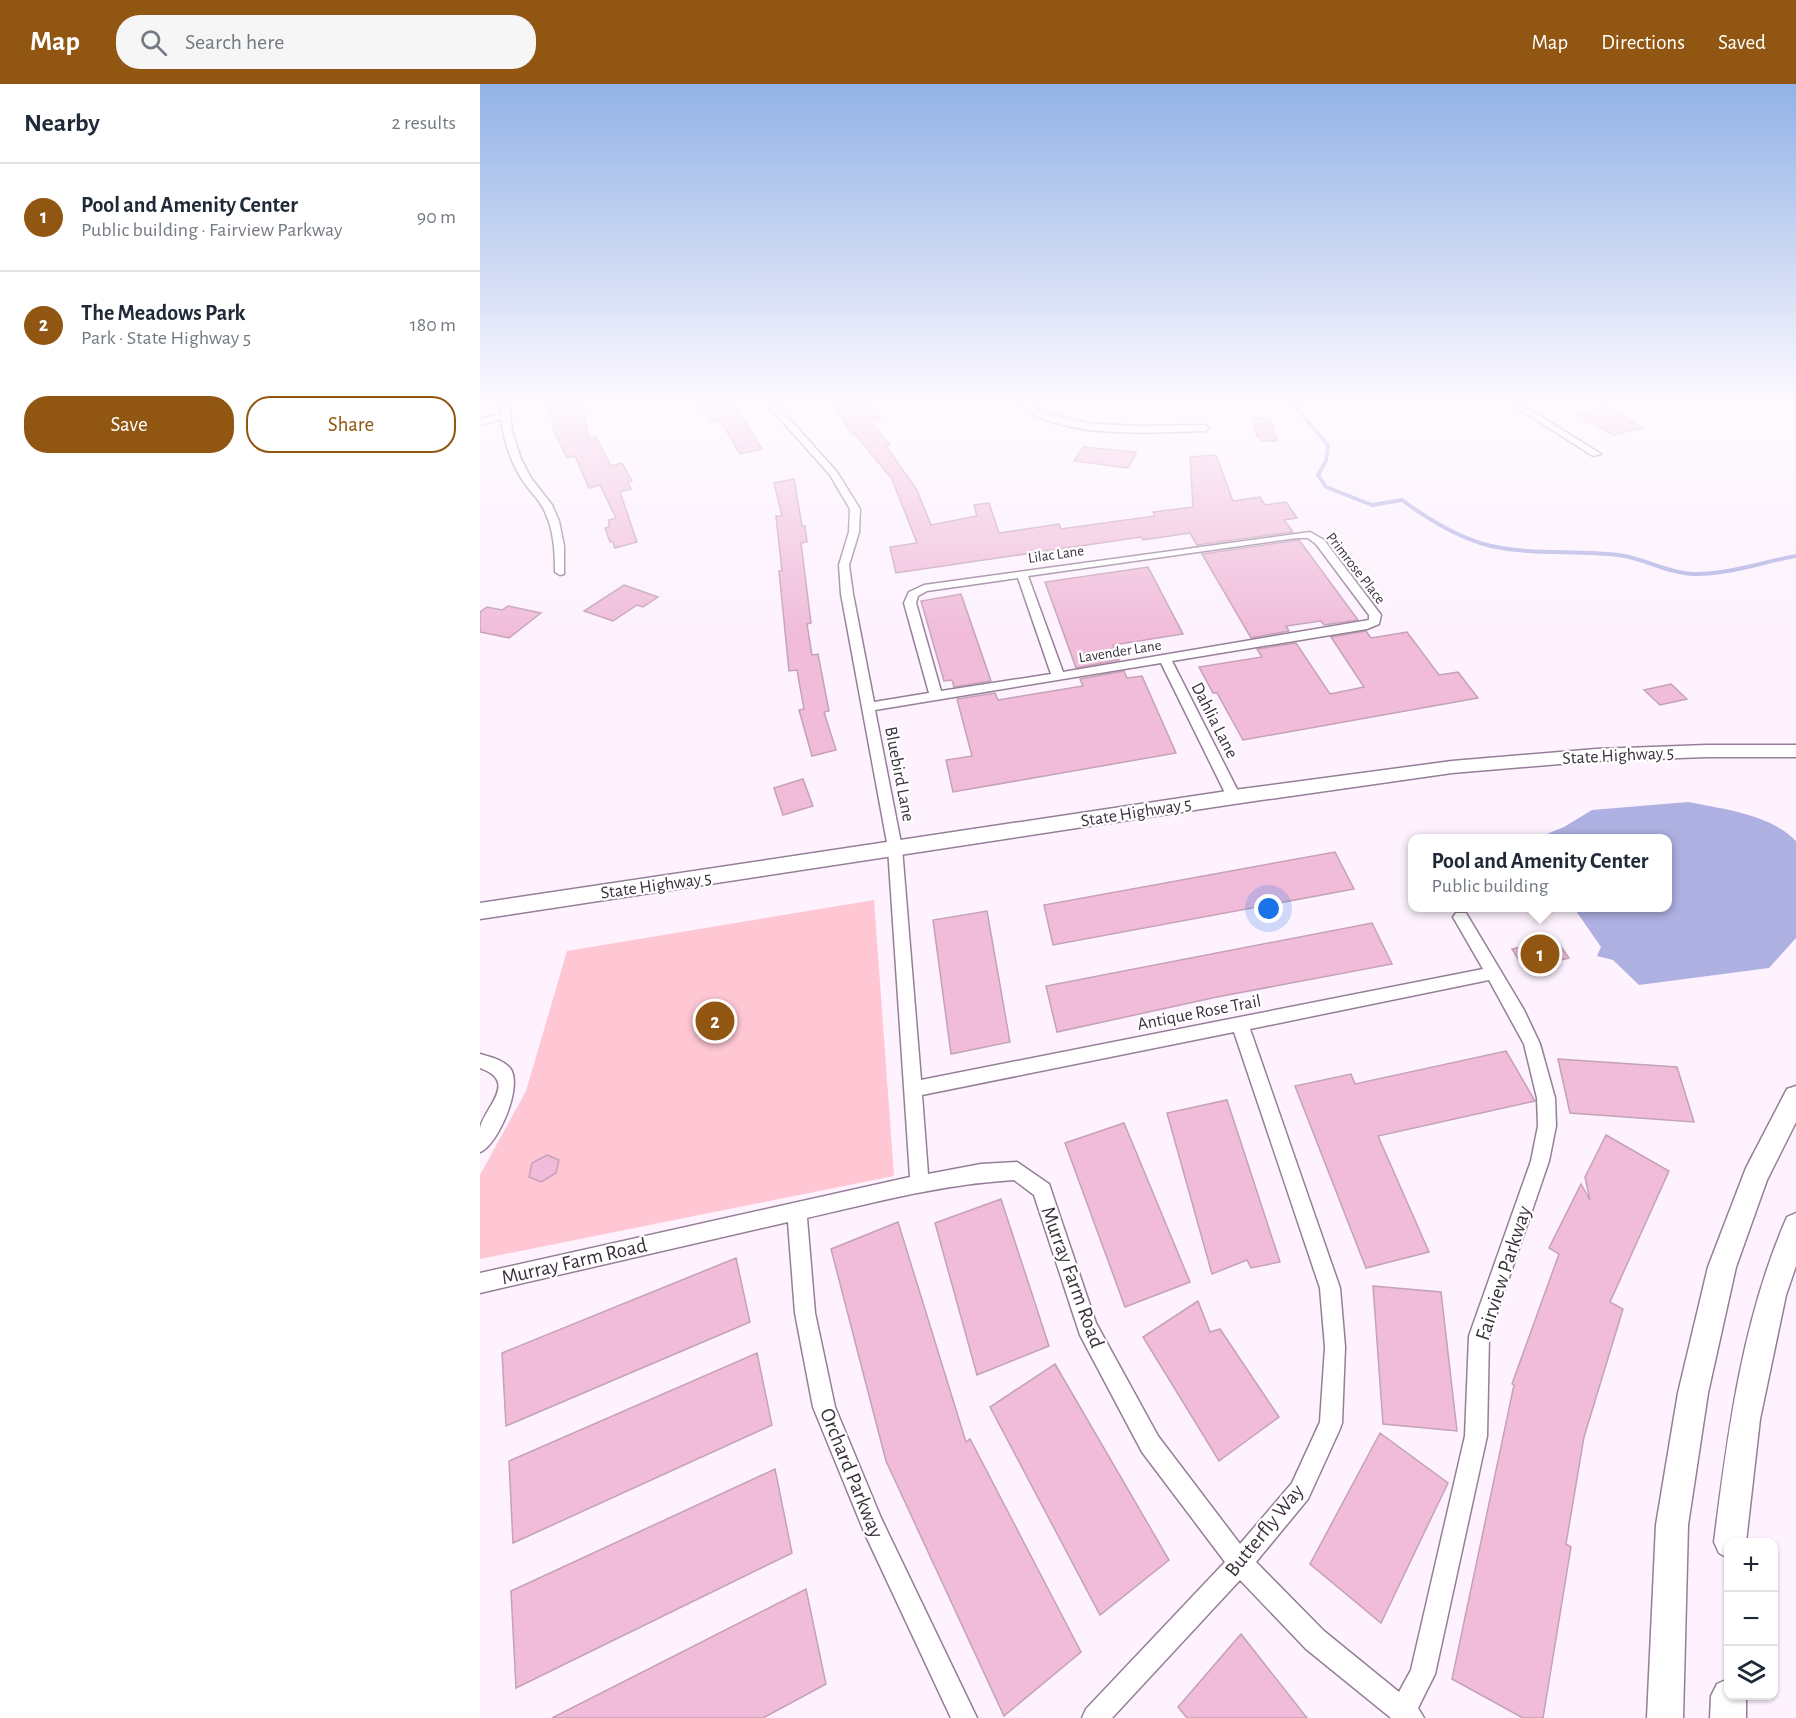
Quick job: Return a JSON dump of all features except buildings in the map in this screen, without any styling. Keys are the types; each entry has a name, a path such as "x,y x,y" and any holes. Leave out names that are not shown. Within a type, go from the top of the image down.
{"main road":[{"name":"State Highway 5","path":"480,911 1234,797 1452,767 1707,751 1796,751"},
{"path":"1665,1718 1672,1526 1693,1393 1722,1267 1755,1177 1796,1097"},
{"path":"1730,1538 1745,1419 1772,1295 1796,1226"},
{"path":"1728,1718 1729,1700"}],"street":[{"path":"527,480 547,506 560,541 560,572"},
{"name":"Bluebird Lane","path":"838,480 855,509 854,532 844,565 847,594 895,848 920,1184"},
{"name":"Lilac Lane","path":"936,696 910,603 913,594 924,588 1297,535 1310,536"},
{"name":"Primrose Place","path":"1310,536 1320,542 1375,615 1375,622"},
{"path":"1022,574 1058,676"},
{"name":"Lavender Lane","path":"868,707 1367,626 1375,622"},
{"name":"Dahlia Lane","path":"1165,659 1234,797"},
{"name":"Fairview Parkway","path":"1406,1715 1423,1674 1476,1436 1479,1336 1540,1161 1547,1126 1546,1098 1532,1044 1461,917"},
{"name":"Antique Rose Trail","path":"913,1089 1493,973"},
{"name":"Butterfly Way","path":"1095,1718 1240,1563 1300,1491 1331,1423 1335,1347 1330,1288 1240,1024"},
{"path":"480,1061 495,1064 504,1071 508,1080 506,1095 480,1144"},
{"name":"Murray Farm Road","path":"480,1283 920,1184 981,1173 1017,1171 1042,1190 1087,1328 1150,1444 1240,1563 1315,1640 1406,1715"},
{"name":"Orchard Parkway","path":"797,1211 805,1313 824,1407 873,1527 964,1718"}],"shaded area":[{"path":"874,900 894,1176 480,1259 480,1175 526,1091 567,951"}],"water":[{"path":"1688,802 1731,810 1773,824 1796,841 1796,938 1769,968 1639,985 1613,960 1597,956 1601,947 1577,912 1672,912 1672,834 1547,834 1564,827 1592,810"}],"waterway":[{"path":"1322,480 1326,487 1372,505 1402,500 1444,527 1467,538 1507,549 1618,555 1693,574 1732,570 1796,556"}],"place":[{"name":"Pool and Amenity Center","path":"1540,954"},
{"name":"The Meadows Park","path":"715,1021"}]}
